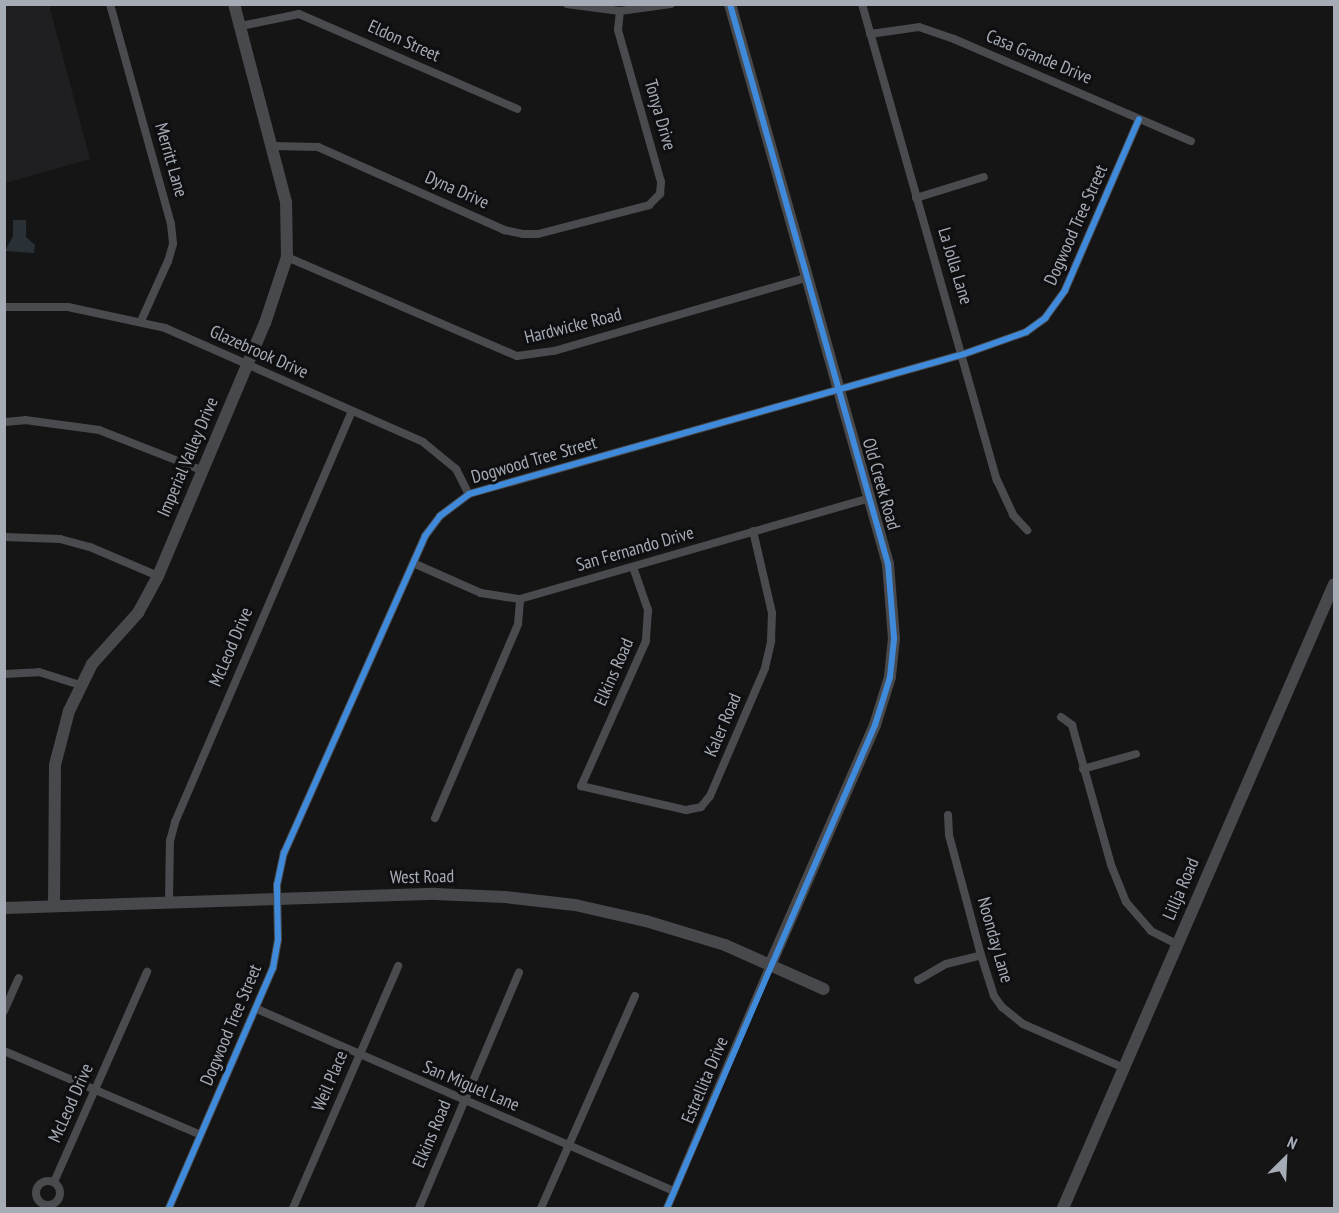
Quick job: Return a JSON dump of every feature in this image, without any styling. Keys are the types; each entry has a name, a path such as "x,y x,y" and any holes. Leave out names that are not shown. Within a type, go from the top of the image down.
{"street":[{"name":"Merritt Lane","path":"111,4 171,224 173,244 168,261 141,321"},
{"name":"Imperial Valley Drive","path":"54,906 55,765 80,685 108,645 138,613 158,576 246,364 287,257 286,202 274,146 234,4"},
{"path":"567,4 620,11 671,4"},
{"name":"Old Creek Road","path":"730,4 888,564 894,638 890,677 875,725 771,963"},
{"name":"La Jolla Lane","path":"862,4 916,198 964,354 1002,496 1028,530"},
{"name":"Tonya Drive","path":"620,11 618,30 661,182 660,194 649,205 630,210"},
{"name":"Eldon Street","path":"241,26 299,14 517,109"},
{"name":"Casa Grande Drive","path":"870,34 919,27 1191,141"},
{"name":"Dogwood Tree Street","path":"169,1209 199,1134 257,1009 273,968 278,939 277,899 284,853 425,536 440,516 470,494 964,354 1026,332 1045,318 1059,299 1139,119"},
{"name":"Dyna Drive","path":"274,146 318,147 504,230 523,234 538,234 630,210"},
{"path":"916,198 984,177"},
{"name":"Hardwicke Road","path":"287,257 517,356 554,351 808,277"},
{"name":"Glazebrook Drive","path":"4,307 68,307 141,321 246,364 423,442 442,454 456,469 470,494"},
{"name":"McLeod Drive","path":"168,902 170,841 178,812 352,411"},
{"path":"4,422 25,420 99,430 201,470"},
{"name":"San Fernando Drive","path":"413,563 481,593 520,599 868,498"},
{"name":"Kaler Road","path":"581,786 686,810 701,807 710,796 765,668 771,641 770,603 753,531"},
{"path":"4,537 28,535 70,542 158,576"},
{"name":"Elkins Road","path":"581,786 646,641 648,610 633,567"},
{"name":"Lillja Road","path":"1063,1209 1335,584"},
{"path":"435,818 519,624 520,599"},
{"path":"4,674 39,672 80,685"},
{"path":"1061,717 1072,725 1083,770 1126,902 1151,931 1177,944"},
{"path":"1083,770 1136,754"},
{"name":"Noonday Lane","path":"948,815 949,835 981,956 994,996 1007,1015 1124,1068"},
{"name":"West Road","path":"4,908 456,895 564,904 646,921 771,963 824,989"},
{"path":"918,980 946,964 981,956"},
{"name":"Estrellita Drive","path":"667,1209 771,963"},
{"name":"Weil Place","path":"293,1209 398,966"},
{"name":"McLeod Drive","path":"54,1182 147,972"},
{"name":"Elkins Road","path":"418,1209 519,972"},
{"path":"4,1011 19,978"},
{"path":"541,1209 635,996"},
{"name":"San Miguel Lane","path":"257,1009 358,1056 674,1191"},
{"path":"4,1051 199,1134"}],"shaded area":[{"path":"5,4 49,5 90,159 5,183"},
{"path":"13,220 26,220 26,237 35,245 34,253 5,251 13,236"}],"cycle path":[{"path":"667,1208 875,725 890,677 894,638 888,564 730,4"},
{"path":"169,1208 273,968 278,939 277,885 284,853 425,536 440,516 469,494 964,354 1026,332 1045,318 1065,290 1139,119"}]}
